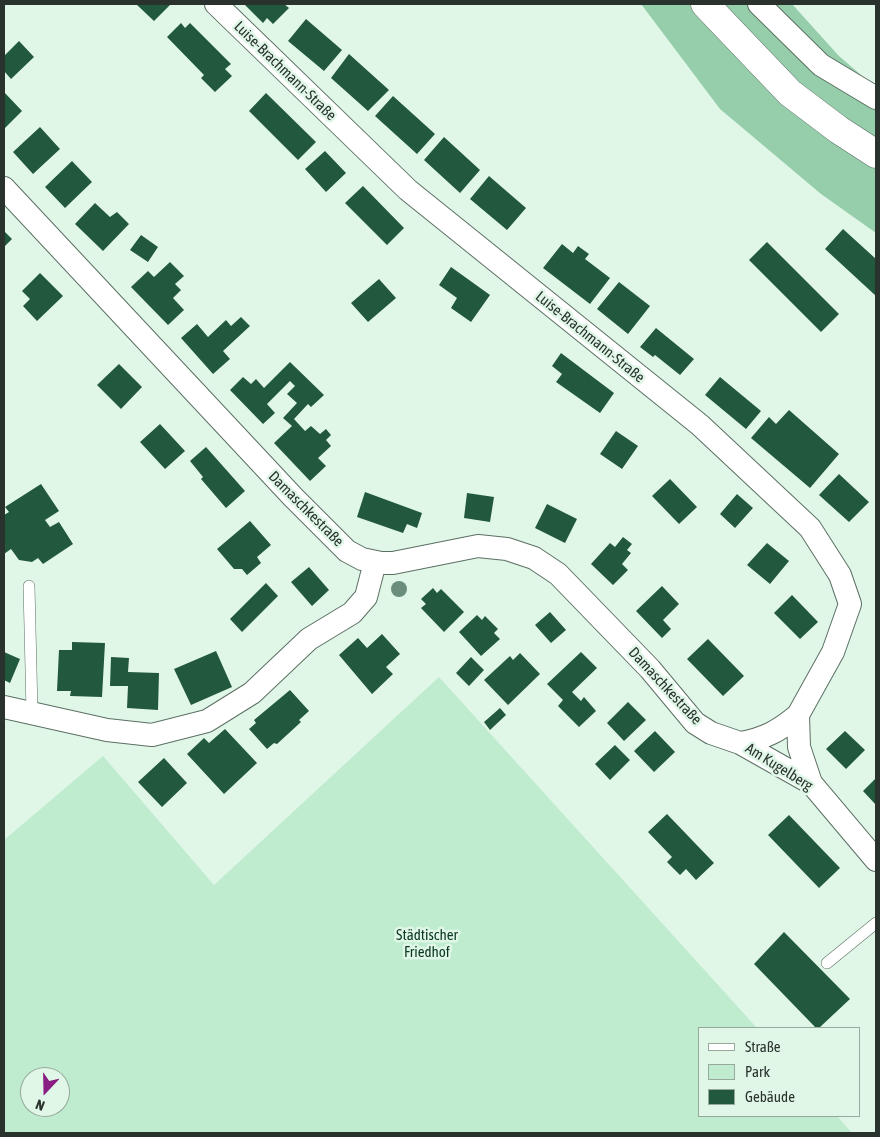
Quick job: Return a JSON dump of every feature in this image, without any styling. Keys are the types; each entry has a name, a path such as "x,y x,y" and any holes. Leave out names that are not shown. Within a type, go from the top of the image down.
{"main road":[{"path":"705,4 790,93 839,130 876,154"}],"street":[{"name":"Luise-Brachmann-Straße","path":"216,4 408,190 700,425 810,528 840,575 850,604 833,652 798,715 776,733 758,740 740,742"},
{"path":"759,4 821,65 876,98"},
{"name":"Damaschkestraße","path":"4,188 293,497 347,550 375,562 393,563 478,546 508,549 534,558 558,574 650,669 695,722 710,733 740,742"},
{"path":"4,707 107,730 152,735 207,721 252,693 309,639 352,613 366,597 375,562"},
{"path":"798,715 799,747 811,783"},
{"name":"Am Kugelberg","path":"740,742 811,783 876,860"}],"lane":[{"path":"29,586 32,712"},
{"path":"827,963 876,923"}],"green space":[{"path":"641,4 792,4 839,56 876,88 876,233 821,194 720,109"},
{"name":"Städtischer Friedhof","path":"439,677 756,1027 698,1027 698,1117 838,1117 852,1133 4,1133 4,840 103,756 214,885"}],"building":[{"path":"136,4 171,4 154,21"},
{"path":"244,4 284,4 289,8 273,24 267,18 263,23"},
{"path":"306,19 342,50 324,71 288,41"},
{"path":"181,23 185,28 190,23 231,64 225,69 232,76 215,92 201,78 204,75 167,37"},
{"path":"19,41 34,57 11,79 4,71 4,56"},
{"path":"349,54 389,90 368,111 331,78"},
{"path":"4,92 22,111 4,129"},
{"path":"266,93 316,142 298,160 249,111"},
{"path":"393,96 435,134 417,154 375,116"},
{"path":"40,127 60,149 33,174 13,152"},
{"path":"444,137 480,170 460,193 424,160"},
{"path":"325,151 346,173 326,192 305,169"},
{"path":"72,161 92,182 65,208 45,187"},
{"path":"489,176 526,208 507,230 470,199"},
{"path":"363,186 404,228 387,245 345,203"},
{"path":"95,203 110,217 117,212 129,224 103,251 75,224"},
{"path":"843,229 876,259 876,296 825,249"},
{"path":"4,231 12,239 4,247"},
{"path":"141,235 158,247 148,262 130,250"},
{"path":"767,242 839,314 821,332 749,260"},
{"path":"562,244 573,253 578,246 589,254 585,259 610,278 590,304 543,268"},
{"path":"170,262 184,276 175,284 181,290 173,298 184,310 168,325 131,287 148,271 154,277"},
{"path":"451,267 490,295 471,322 451,308 457,298 439,285"},
{"path":"40,273 63,296 37,321 23,306 30,299 22,291"},
{"path":"379,279 396,298 368,322 351,303"},
{"path":"619,282 650,306 628,334 597,309"},
{"path":"241,317 250,326 223,351 230,359 213,374 181,338 197,324 208,337 226,320 231,326"},
{"path":"656,328 694,359 680,375 655,355 653,357 640,347"},
{"path":"561,353 614,393 600,413 556,382 562,374 552,366"},
{"path":"290,362 324,395 311,407 308,404 294,419 305,431 311,426 320,434 326,429 331,435 326,440 331,446 318,458 326,466 310,481 274,443 292,426 283,418 297,403 287,394 295,386 290,381 267,404 275,413 263,424 230,390 243,377 251,384 256,379 264,388"},
{"path":"119,364 142,387 121,409 97,385"},
{"path":"720,377 761,411 746,429 705,395"},
{"path":"789,410 839,454 810,488 751,438 769,417 776,424"},
{"path":"160,424 185,451 165,469 140,442"},
{"path":"616,431 638,446 622,469 600,454"},
{"path":"206,447 245,491 226,508 201,479 203,477 190,461"},
{"path":"839,474 869,502 849,522 819,495"},
{"path":"670,479 697,507 679,524 652,496"},
{"path":"41,484 59,511 45,520 50,527 59,522 73,544 43,564 38,558 32,562 19,560 11,549 4,554 4,515 9,512 5,507"},
{"path":"365,492 422,513 417,528 407,524 403,533 357,517"},
{"path":"467,493 494,497 490,522 464,518"},
{"path":"737,494 753,508 735,528 720,514"},
{"path":"547,504 577,519 565,543 535,528"},
{"path":"250,521 271,545 257,557 261,563 247,575 242,569 234,569 217,549"},
{"path":"623,537 632,544 627,550 631,553 622,564 628,570 613,585 591,564 610,543 615,547"},
{"path":"767,543 789,561 770,584 747,565"},
{"path":"309,567 329,590 312,606 291,582"},
{"path":"266,583 278,596 242,632 230,619"},
{"path":"662,586 679,604 663,620 671,629 662,638 636,611"},
{"path":"433,588 437,593 441,589 464,612 444,632 421,608 426,604 421,599"},
{"path":"792,595 818,622 800,639 774,613"},
{"path":"550,612 566,630 551,643 535,625"},
{"path":"477,615 482,620 485,616 498,629 494,633 500,639 481,656 459,632"},
{"path":"382,634 400,654 386,667 393,674 372,694 339,655 358,638 367,648"},
{"path":"708,639 744,676 723,696 687,659"},
{"path":"72,642 105,643 102,697 70,696 71,691 57,691 59,650 72,650"},
{"path":"216,651 232,687 191,705 174,669"},
{"path":"4,652 20,659 10,683 4,680"},
{"path":"581,652 597,668 572,692 581,701 584,697 596,711 579,727 558,706 563,700 547,684"},
{"path":"520,653 540,674 508,705 484,680 510,656 513,660"},
{"path":"111,657 129,658 128,672 159,673 158,710 127,708 128,686 110,686"},
{"path":"471,657 484,670 469,686 456,673"},
{"path":"290,690 309,711 299,720 301,722 277,744 274,743 267,749 249,729 256,723 254,720"},
{"path":"628,702 646,720 624,741 607,723"},
{"path":"500,708 506,715 490,730 484,722"},
{"path":"225,729 257,763 224,794 187,754 204,738 209,743"},
{"path":"655,731 675,752 654,772 634,751"},
{"path":"845,731 865,750 846,769 826,749"},
{"path":"615,745 630,760 610,780 595,764"},
{"path":"164,758 187,783 162,807 138,782"},
{"path":"876,778 876,805 863,791"},
{"path":"667,814 714,863 696,880 686,869 680,875 667,862 672,857 648,832"},
{"path":"789,815 840,868 819,888 768,835"},
{"path":"784,932 850,999 820,1027 815,1027 754,964"}]}
